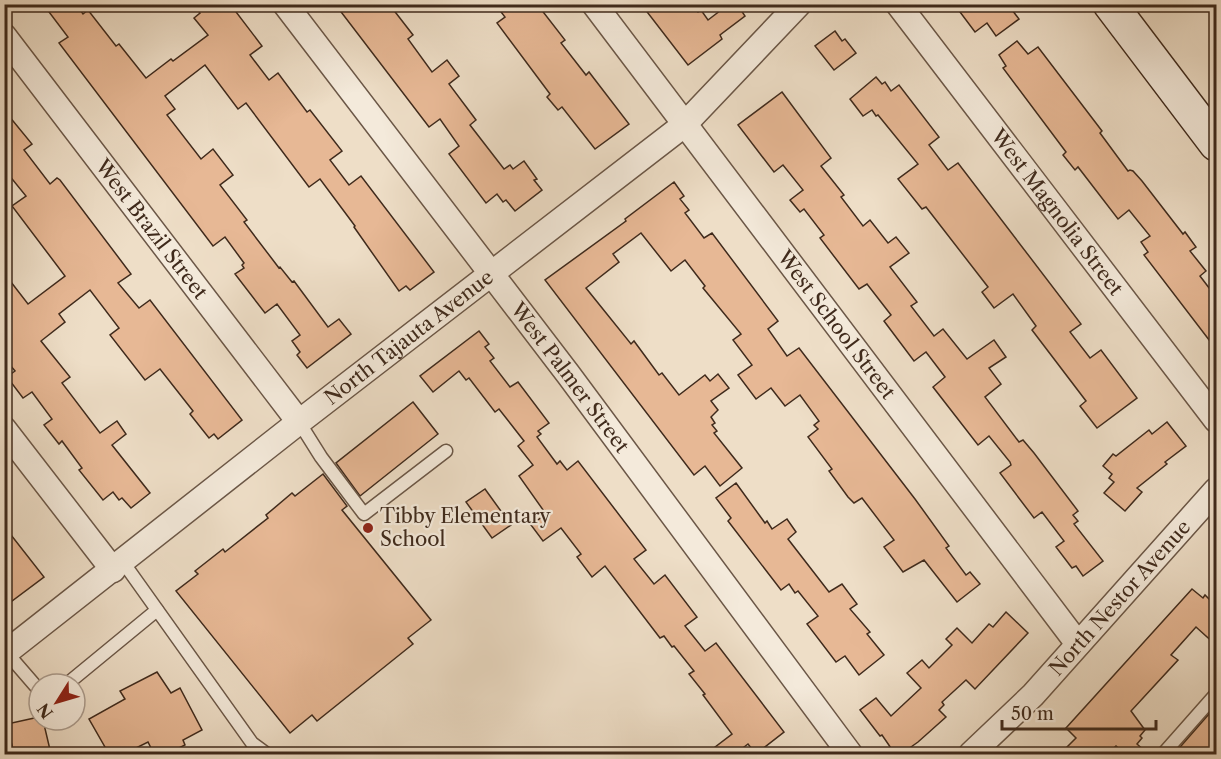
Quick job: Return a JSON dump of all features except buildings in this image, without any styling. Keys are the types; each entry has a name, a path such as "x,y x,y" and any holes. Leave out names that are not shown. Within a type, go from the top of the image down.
{"main road":[{"path":"1110,4 1216,144"}],"street":[{"name":"West Palmer Street","path":"285,4 575,383 850,754"},
{"name":"West School Street","path":"594,4 1078,644"},
{"name":"North Tajauta Avenue","path":"6,654 299,422 684,125 800,4"},
{"name":"West Magnolia Street","path":"898,4 1216,420"},
{"name":"West Brazil Street","path":"4,36 299,422"},
{"path":"4,429 118,566"},
{"name":"North Nestor Avenue","path":"971,754 1033,695 1216,490"}],"lane":[{"path":"299,422 321,457 364,514 446,451"},
{"path":"118,566 157,610 252,743 267,754"},
{"path":"82,672 157,610"},
{"path":"6,654 27,677"},
{"path":"1162,754 1216,694"}],"place":[{"name":"Tibby Elementary School","path":"368,528"}]}
